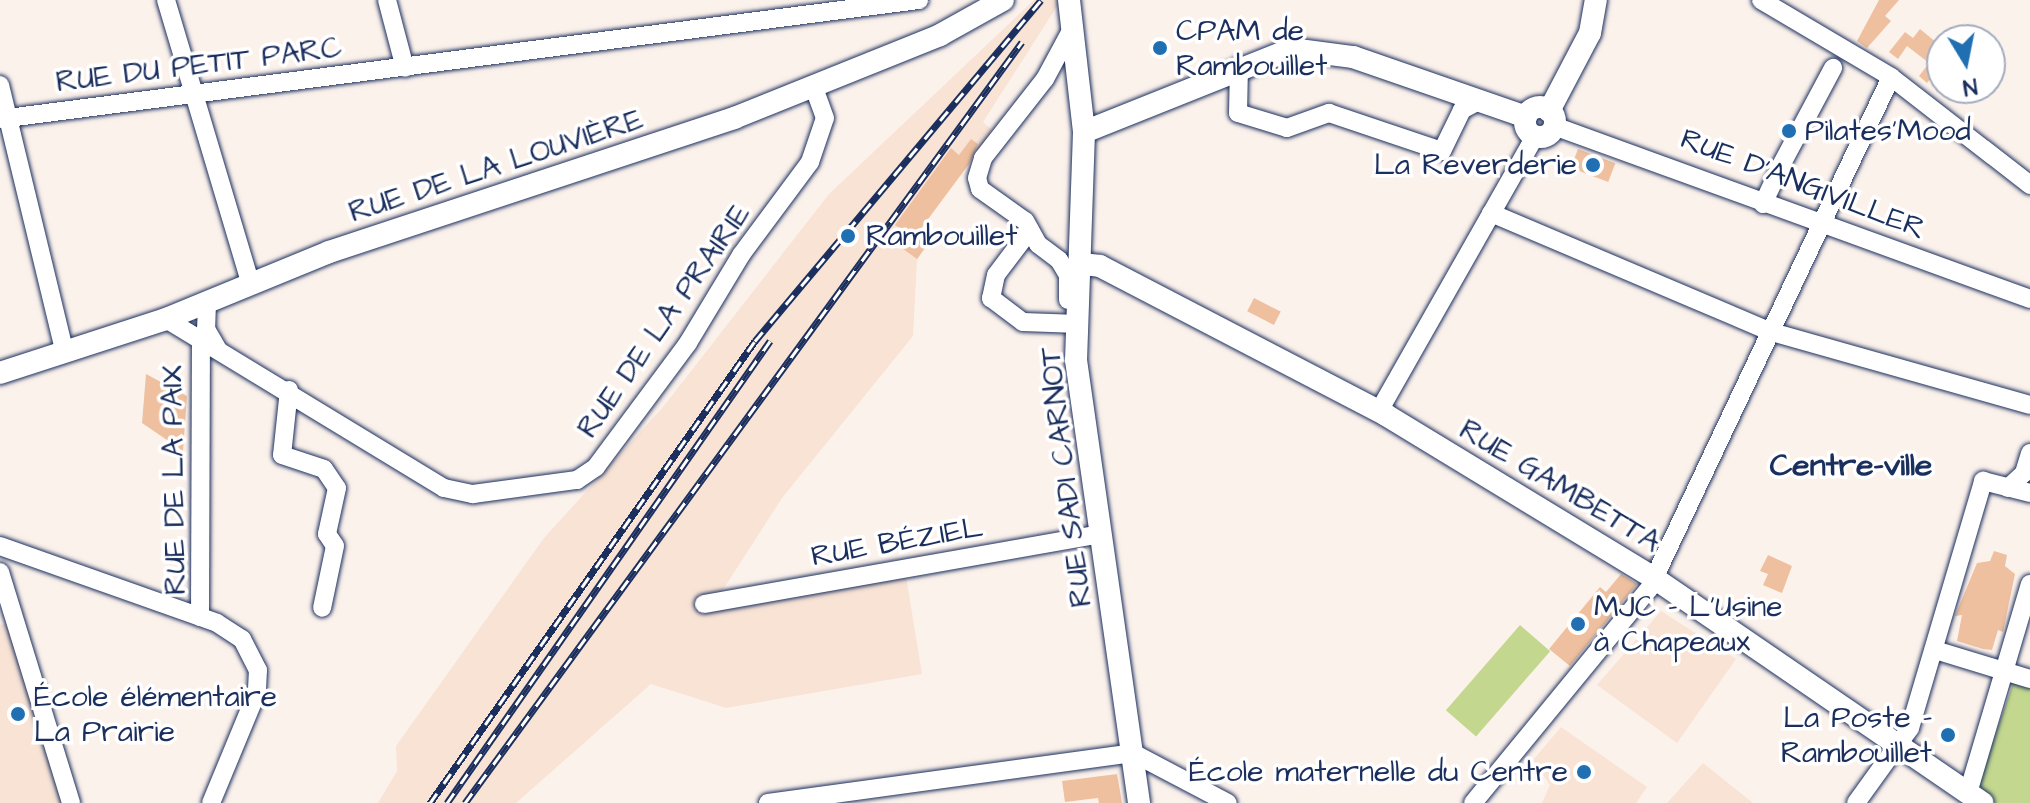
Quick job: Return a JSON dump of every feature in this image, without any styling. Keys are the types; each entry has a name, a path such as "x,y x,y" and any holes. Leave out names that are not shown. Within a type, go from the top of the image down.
{"main road":[{"name":"RUE SADI CARNOT","path":"1069,0 1084,132 1080,235 1072,269 1074,337 1139,803"},
{"path":"1074,25 1083,0"},
{"path":"1541,122 1590,33 1596,0"},
{"name":"RUE DE LA LOUVIÈRE","path":"0,373 166,319 329,252 640,152 814,87 995,2"},
{"name":"RUE D'ANGIVILLER","path":"1084,132 1134,116 1239,66 1291,49 1335,52 1541,122"},
{"name":"RUE GAMBETTA","path":"1072,269 1100,266 1379,411 1654,578 1975,798"}],"street":[{"path":"166,0 251,285"},
{"path":"387,0 405,68"},
{"name":"RUE DU PETIT PARC","path":"5,118 919,0"},
{"path":"1761,0 1839,58 1891,77 2030,185"},
{"path":"1074,25 1045,79 977,170 980,189 1072,269 1068,302 1074,337"},
{"path":"1763,204 1839,58"},
{"path":"1239,66 1238,113 1287,128 1329,113 1442,151 1462,110 1478,101"},
{"path":"1473,803 1654,578 1891,77"},
{"path":"1045,79 1063,79 1081,97"},
{"path":"0,85 5,118 64,350"},
{"name":"RUE DE LA PRAIRIE","path":"166,319 462,494 577,480 596,467 635,416 810,162 825,118 814,87"},
{"path":"1379,411 1541,122"},
{"name":"RUE D'ANGIVILLER","path":"1541,122 1819,226 2030,299"},
{"path":"1491,213 1772,332 2030,405"},
{"path":"1030,230 996,275 991,298 1039,324 1074,337"},
{"path":"1039,324 1068,302"},
{"path":"207,303 206,329 210,347"},
{"name":"RUE DE LA PAIX","path":"200,617 210,347"},
{"path":"289,390 282,455 324,469 337,488 327,534 335,546 322,608"},
{"path":"1856,803 1899,746 1935,650 1983,481 2022,486 2030,453"},
{"name":"RUE BÉZIEL","path":"704,604 1100,534"},
{"path":"0,546 200,617 242,639 258,681 210,802"},
{"path":"0,572 71,803"},
{"path":"1975,798 2005,671 2030,584"},
{"path":"1935,650 2030,679"},
{"path":"768,803 857,797 1133,753 1228,803"}],"shaded area":[{"path":"1034,0 1061,0 983,122 992,130 917,235 925,248 917,260 913,336 782,498 715,602 905,570 922,674 726,708 651,684 516,803 378,803 397,771 396,746 544,538 663,407 829,194"},
{"path":"1661,611 1736,659 1677,743 1597,685"},
{"name":"École élémentaire La Prairie","path":"9,623 64,803 0,803 0,625"},
{"name":"École maternelle du Centre","path":"1561,727 1647,787 1636,803 1542,803 1550,785 1533,760"},
{"path":"1703,763 1753,803 1667,803"}],"green space":[{"path":"1520,625 1550,651 1476,737 1446,710"},
{"path":"2014,681 2030,686 2030,803 1991,803 1978,783"}],"building":[{"path":"1879,0 1899,0 1885,16 1891,21 1867,48 1857,41"},
{"path":"1920,29 1926,34 1926,61 1907,46 1898,59 1889,52 1905,32 1913,38"},
{"path":"1926,67 1926,82 1919,76"},
{"name":"Rambouillet","path":"971,139 978,144 969,164 916,235 925,248 917,259 895,243 900,229 895,225 951,148 959,155"},
{"name":"La Reverderie","path":"1578,149 1615,163 1608,182 1571,168"},
{"path":"1254,298 1281,312 1274,325 1247,311"},
{"path":"146,374 187,396 183,451 142,423"},
{"path":"1994,551 2007,555 2005,566 2015,574 2003,632 1998,630 1992,650 1957,641 1962,615 1955,616 1977,563 1990,561"},
{"path":"1768,555 1792,566 1782,593 1763,585 1768,574 1760,571"},
{"name":"MJC - L'Usine à Chapeaux","path":"1621,574 1637,584 1570,666 1549,649 1600,587 1606,592"},
{"path":"1117,774 1122,803 1099,803 1098,798 1065,802 1062,781"}],"railway":[{"path":"430,803 755,341 1041,0"},
{"path":"465,803 1022,42"},
{"path":"447,803 770,341"}],"place":[{"name":"CPAM de Rambouillet","path":"1160,48"},
{"name":"Pilates'Mood","path":"1789,131"},
{"name":"La Reverderie","path":"1593,165"},
{"name":"Rambouillet","path":"848,236"},
{"name":"MJC - L'Usine à Chapeaux","path":"1578,624"},
{"name":"École élémentaire La Prairie","path":"18,714"},
{"name":"La Poste - Rambouillet","path":"1948,735"},
{"name":"École maternelle du Centre","path":"1584,772"}],"district":[{"name":"Centre-ville","path":"1851,466"}]}
